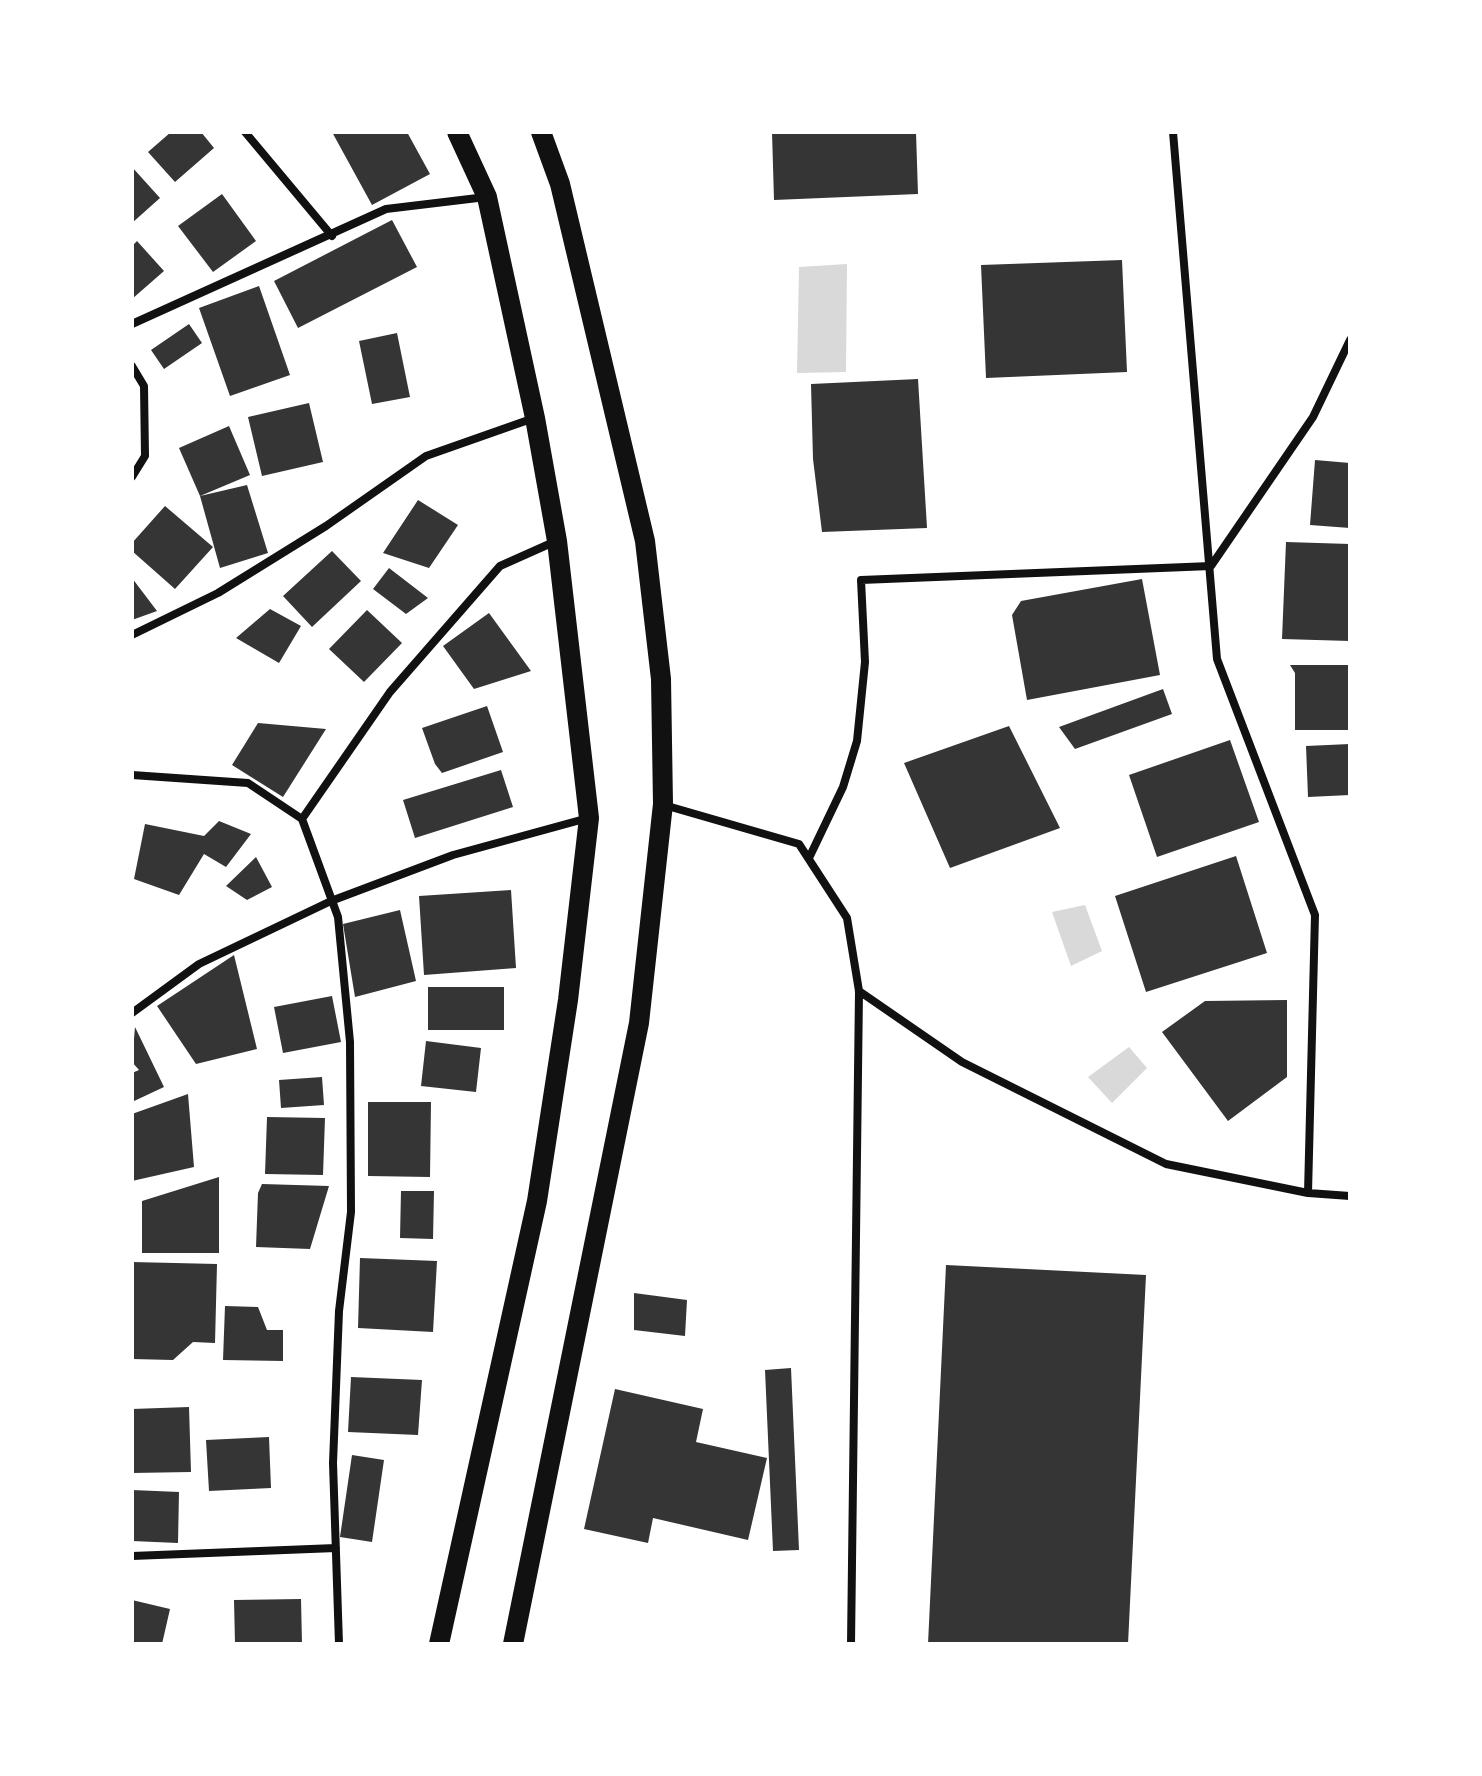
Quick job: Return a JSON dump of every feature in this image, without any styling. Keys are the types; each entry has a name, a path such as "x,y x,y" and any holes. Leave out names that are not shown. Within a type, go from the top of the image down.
{"main road":[{"path":"439,1644 537,1201 568,1000 589,818 557,541 535,418 487,197 457,132"},
{"path":"513,1644 639,1023 663,804 661,679 645,541 560,184 541,132"}],"street":[{"path":"245,132 332,236"},
{"path":"1173,132 1217,659 1315,915 1308,1193"},
{"path":"132,324 386,209 487,197"},
{"path":"1211,566 1313,417 1350,340"},
{"path":"132,366 144,386 145,456 132,477"},
{"path":"132,635 218,593 326,526 426,456 535,418"},
{"path":"302,819 390,692 500,566 557,541"},
{"path":"809,858 843,787 857,741 865,662 861,580 1211,566"},
{"path":"132,775 248,783 302,819 338,917 350,1042 351,1135 351,1212 339,1311 333,1463 339,1644"},
{"path":"663,804 799,844 847,918 859,991 851,1644"},
{"path":"132,1013 199,964 331,901 453,855 589,818"},
{"path":"859,991 962,1062 1166,1164 1308,1193 1350,1196"},
{"path":"132,1556 336,1548"}],"shaded area":[{"path":"847,264 846,372 797,373 799,267"},
{"path":"1085,905 1102,951 1071,966 1052,912"},
{"path":"1129,1047 1147,1068 1112,1103 1088,1077"}],"building":[{"path":"171,132 201,132 214,148 175,182 148,152"},
{"path":"332,132 407,132 430,174 372,205"},
{"path":"772,132 916,132 918,194 774,200"},
{"path":"132,167 160,198 132,223"},
{"path":"222,194 256,241 213,272 178,226"},
{"path":"392,220 417,267 298,328 274,281"},
{"path":"137,241 164,271 132,299 132,246"},
{"path":"1122,260 1127,372 986,378 981,265"},
{"path":"259,286 290,375 230,396 199,308"},
{"path":"189,324 202,343 164,369 151,350"},
{"path":"397,333 410,397 372,404 359,341"},
{"path":"918,379 927,528 822,532 813,459 811,384"},
{"path":"309,403 323,462 262,476 248,417"},
{"path":"229,426 250,475 200,496 179,448"},
{"path":"1315,460 1350,463 1350,528 1310,525"},
{"path":"247,485 268,553 220,568 200,496"},
{"path":"418,500 458,525 429,568 383,553"},
{"path":"165,506 213,547 175,589 132,551 132,543"},
{"path":"1286,542 1350,544 1350,641 1282,639"},
{"path":"332,551 361,581 312,627 283,596"},
{"path":"389,568 428,598 406,614 373,589"},
{"path":"132,578 157,611 132,620"},
{"path":"1142,579 1160,675 1027,700 1012,615 1021,601"},
{"path":"270,609 301,626 279,663 236,638"},
{"path":"367,610 402,643 364,682 329,649"},
{"path":"489,613 531,671 474,689 443,646"},
{"path":"1290,665 1350,665 1350,730 1295,730 1295,673"},
{"path":"1163,689 1172,714 1075,749 1059,727"},
{"path":"487,706 503,752 442,773 435,764 422,728"},
{"path":"258,723 326,729 283,797 232,765"},
{"path":"1009,726 1060,828 950,868 904,763"},
{"path":"1230,740 1259,822 1157,857 1129,775"},
{"path":"1350,744 1350,795 1308,797 1306,746"},
{"path":"501,770 513,807 415,838 403,800"},
{"path":"219,821 251,834 226,867 204,854 179,895 134,879 145,824 204,836"},
{"path":"1236,856 1267,953 1146,992 1115,896"},
{"path":"256,857 272,887 247,900 226,886"},
{"path":"511,890 516,968 424,975 419,896"},
{"path":"400,910 416,981 355,997 343,924"},
{"path":"234,955 257,1049 196,1064 157,1006"},
{"path":"428,987 504,987 504,1030 428,1030"},
{"path":"332,996 341,1042 283,1053 274,1007"},
{"path":"1287,1000 1287,1077 1228,1121 1162,1032 1205,1001"},
{"path":"135,1027 164,1087 132,1102 132,1073 139,1070 132,1062"},
{"path":"426,1041 481,1048 476,1092 421,1086"},
{"path":"322,1077 324,1105 281,1108 279,1080"},
{"path":"188,1094 194,1167 132,1181 132,1114"},
{"path":"368,1102 431,1102 430,1177 368,1176"},
{"path":"267,1117 325,1118 323,1175 265,1174"},
{"path":"219,1177 219,1253 142,1253 142,1201"},
{"path":"262,1184 329,1186 310,1249 256,1247 258,1193"},
{"path":"401,1191 434,1191 433,1239 400,1238"},
{"path":"360,1258 437,1261 433,1332 358,1328"},
{"path":"132,1262 217,1264 215,1343 193,1342 173,1360 132,1359"},
{"path":"946,1265 1146,1275 1128,1644 928,1644"},
{"path":"634,1293 687,1300 685,1336 634,1330"},
{"path":"225,1306 258,1307 267,1330 283,1330 283,1361 223,1360"},
{"path":"791,1368 799,1550 773,1551 765,1370"},
{"path":"351,1377 422,1380 418,1435 348,1432"},
{"path":"615,1389 703,1409 696,1442 767,1458 748,1540 653,1518 648,1543 584,1529"},
{"path":"189,1407 191,1472 132,1473 132,1409"},
{"path":"269,1437 271,1488 209,1491 206,1440"},
{"path":"352,1455 384,1460 372,1542 340,1537"},
{"path":"132,1490 179,1492 178,1543 132,1541"},
{"path":"301,1599 302,1644 235,1644 234,1600"},
{"path":"132,1600 170,1609 162,1644 132,1644"}]}
